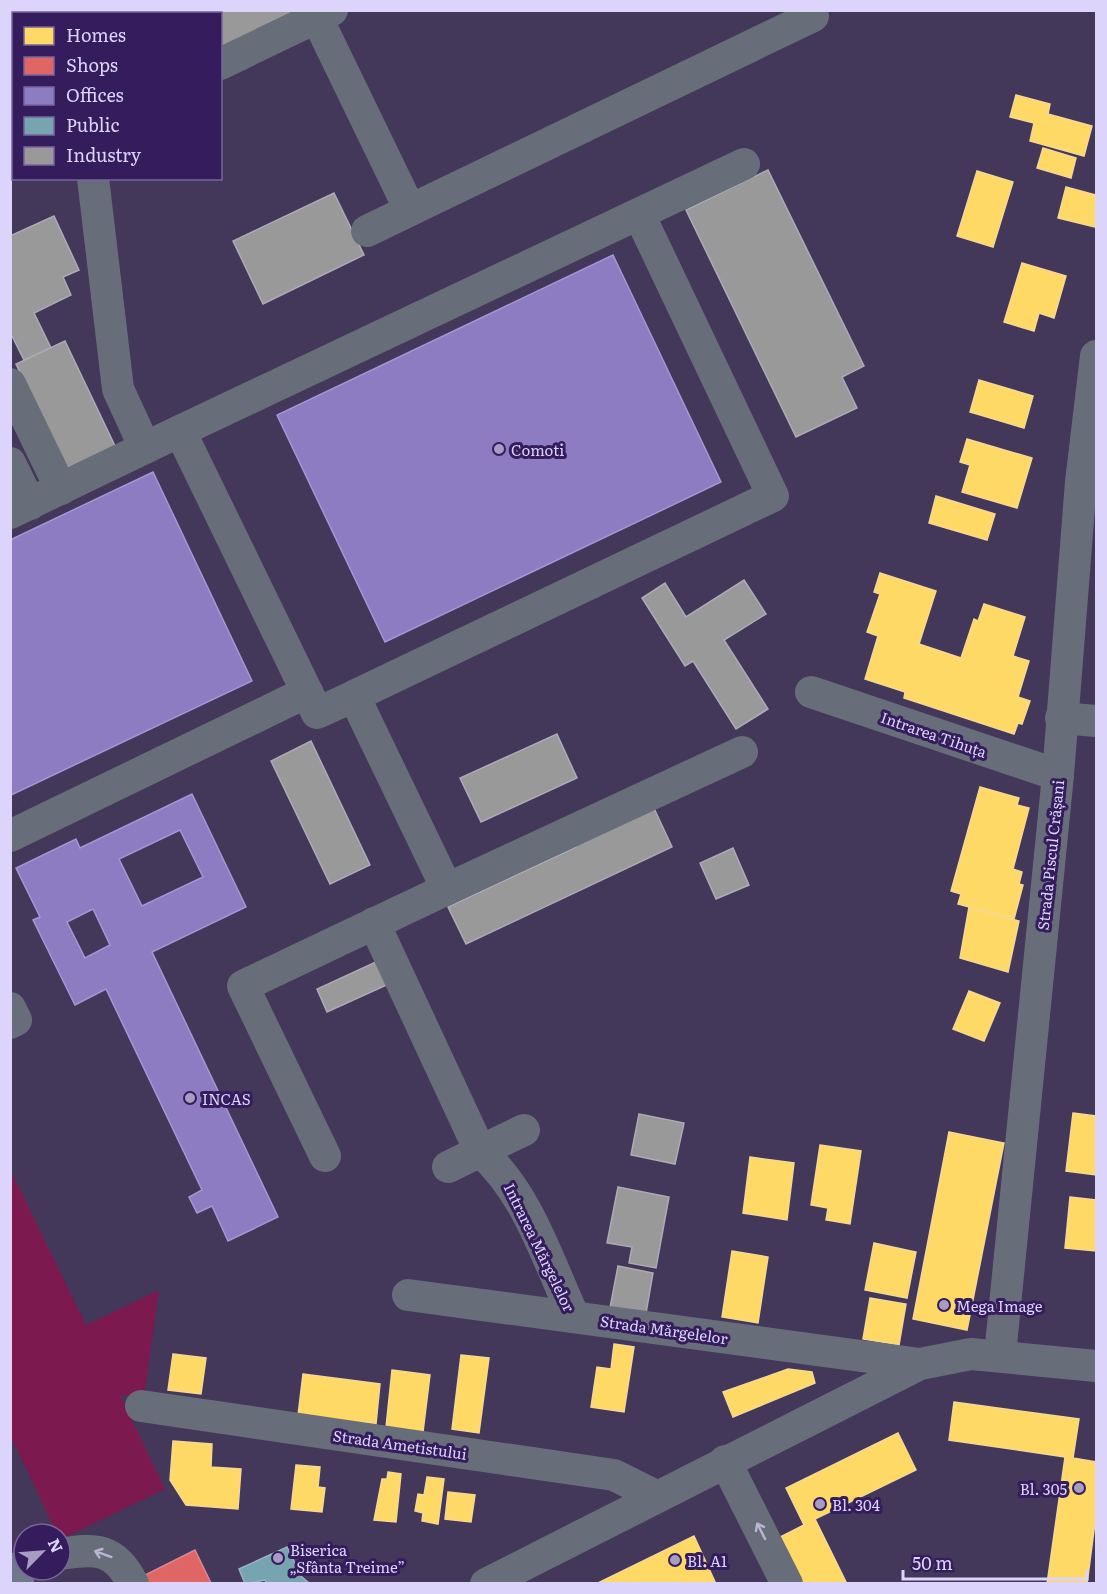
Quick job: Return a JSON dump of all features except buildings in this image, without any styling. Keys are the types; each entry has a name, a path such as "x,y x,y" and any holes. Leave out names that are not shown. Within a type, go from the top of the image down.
{"main road":[{"path":"10,1569 18,1584"}],"street":[{"path":"222,63 324,14 410,210"},
{"path":"367,231 813,16"},
{"path":"10,463 20,508 744,164"},
{"path":"93,180 118,389 145,448"},
{"path":"180,431 317,713 359,694 773,496 639,214"},
{"name":"Strada Piscul Crășani","path":"1000,1355 1058,775 1081,482 1096,356"},
{"path":"10,384 61,489"},
{"path":"10,836 307,692"},
{"name":"Intrarea Tihuța","path":"811,692 1058,775"},
{"path":"359,694 354,696 447,889"},
{"path":"1061,718 1096,721"},
{"path":"325,1156 243,986 742,752"},
{"name":"Intrarea Mărgelelor","path":"374,923 480,1151 501,1172 521,1203 574,1317"},
{"path":"10,1008 16,1020 10,1023"},
{"path":"448,1167 524,1130"},
{"name":"Strada Mărgelelor","path":"408,1294 921,1364"},
{"name":"Strada Mărgelelor","path":"486,1584 725,1461 921,1364 971,1354 1096,1366"},
{"name":"Strada Ametistului","path":"141,1406 614,1475 656,1496"},
{"path":"725,1461 787,1584"},
{"path":"72,1553 96,1550 112,1557 124,1567 133,1584"}],"shaded area":[{"path":"11,1171 86,1325 159,1290 144,1398 120,1395 165,1489 72,1534 72,1522 51,1522 11,1437"}],"place":[{"name":"Comoti","path":"499,449"},
{"name":"INCAS","path":"190,1098"},
{"name":"Mega Image","path":"944,1305"},
{"name":"Bl. 305","path":"1079,1488"},
{"name":"Bl. 304","path":"820,1504"},
{"name":"Biserica „Sfânta Treime”","path":"278,1558"},
{"name":"Bl. A1","path":"675,1560"}]}
